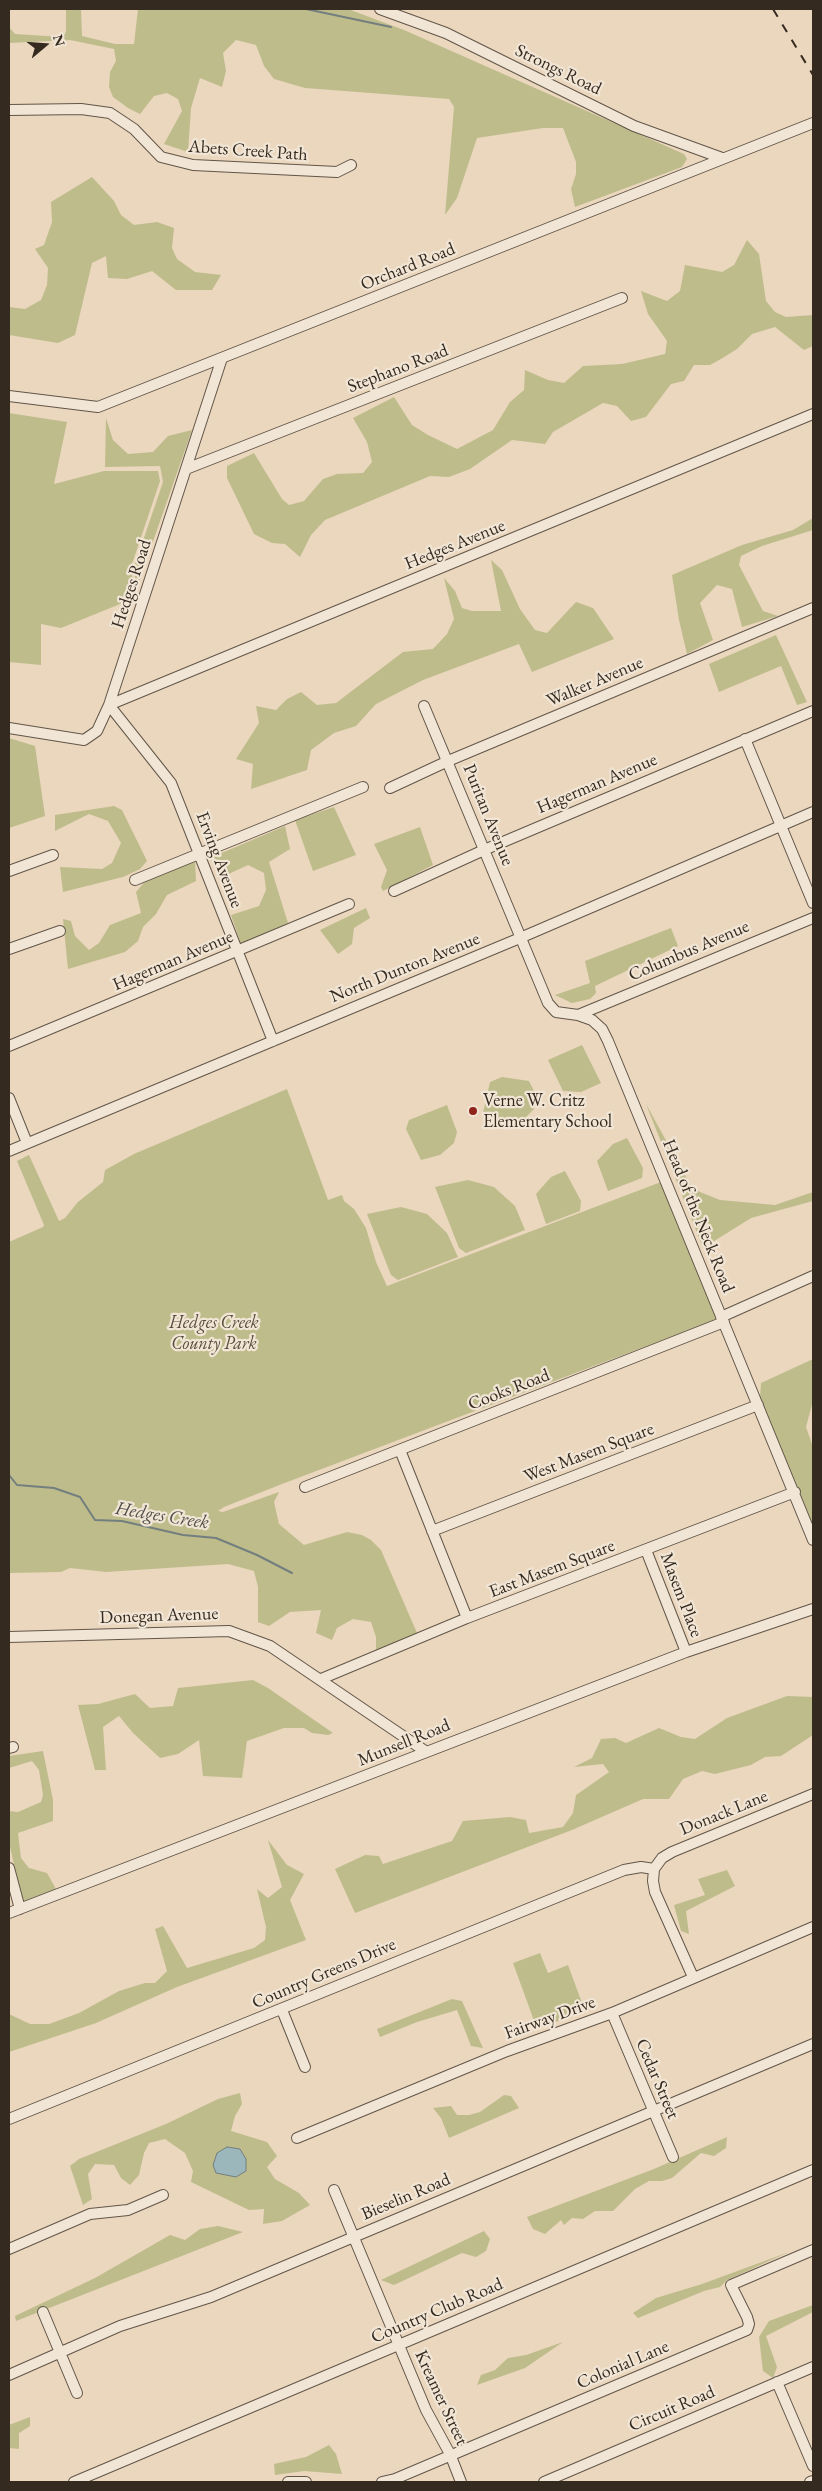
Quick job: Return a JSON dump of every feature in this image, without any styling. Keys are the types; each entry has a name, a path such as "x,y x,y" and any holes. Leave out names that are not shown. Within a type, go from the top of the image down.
{"street":[{"name":"Strongs Road","path":"386,9 446,33 634,126 722,158"},
{"name":"Abets Creek Path","path":"9,110 73,109 110,113 134,129 161,157 193,165 337,172 351,165"},
{"name":"Orchard Road","path":"9,396 98,407 813,123"},
{"name":"Stephano Road","path":"186,469 622,298"},
{"name":"Hedges Road","path":"9,728 84,740 97,731 109,705 222,358"},
{"name":"Hedges Avenue","path":"109,705 813,414"},
{"name":"Walker Avenue","path":"390,788 448,761 813,608"},
{"name":"Erving Avenue","path":"109,705 172,783 236,952 273,1041"},
{"name":"Puritan Avenue","path":"424,706 520,938"},
{"name":"Hagerman Avenue","path":"394,892 484,850 813,711"},
{"path":"745,739 813,903"},
{"path":"136,880 363,787"},
{"name":"North Dunton Avenue","path":"9,1151 520,938 813,812"},
{"path":"9,871 52,855"},
{"name":"Hagerman Avenue","path":"9,1046 350,904"},
{"name":"Columbus Avenue","path":"578,1015 813,918"},
{"path":"9,950 60,931"},
{"name":"Head of the Neck Road","path":"520,938 548,1003 556,1012 578,1015 592,1020 602,1029 608,1041 795,1492 813,1540"},
{"path":"9,1098 27,1143"},
{"name":"Cooks Road","path":"305,1487 723,1320 813,1276"},
{"name":"West Masem Square","path":"432,1531 758,1405"},
{"path":"400,1450 466,1618"},
{"name":"East Masem Square","path":"321,1679 466,1618 795,1492"},
{"name":"Masem Place","path":"646,1550 686,1652"},
{"name":"Munsell Road","path":"9,1913 686,1652 813,1609"},
{"name":"Donegan Avenue","path":"9,1636 229,1631 270,1646 426,1751"},
{"name":"Donack Lane","path":"654,1870 662,1858 672,1852 813,1794"},
{"name":"Country Greens Drive","path":"9,2119 624,1870 640,1867 654,1870"},
{"path":"9,1868 20,1909"},
{"path":"654,1870 655,1892 693,1977"},
{"name":"Fairway Drive","path":"297,2138 507,2051 612,2013 813,1927"},
{"path":"282,2010 305,2067"},
{"name":"Cedar Street","path":"612,2013 673,2158"},
{"name":"Bieselin Road","path":"9,2375 120,2326 212,2297 813,2044"},
{"name":"Country Club Road","path":"74,2482 813,2170"},
{"name":"Kreamer Street","path":"334,2190 426,2410 450,2454 461,2482"},
{"path":"9,2249 90,2214 128,2210 163,2195"},
{"name":"Colonial Lane","path":"382,2482 394,2479 747,2330 750,2324 731,2285 813,2250"},
{"path":"43,2312 77,2393"},
{"name":"Circuit Road","path":"544,2482 813,2367"},
{"path":"777,2382 813,2466"},
{"path":"288,2482 306,2482"}],"green space":[{"path":"66,9 81,9 82,36 115,44 134,44 138,9 348,9 404,30 684,154 687,159 682,167 575,207 571,189 576,174 576,162 563,128 543,128 477,138 457,198 445,215 454,107 449,99 305,88 274,79 264,66 256,45 236,40 223,53 226,71 222,87 200,78 191,108 188,152 164,144 182,111 178,99 167,93 154,96 140,114 113,97 109,87 110,72 116,61 114,49 70,40 9,43 9,27 15,34 63,37 66,32"},
{"path":"92,177 114,201 121,215 134,225 157,222 174,228 172,248 177,259 195,272 221,275 212,290 176,290 152,271 127,279 108,278 106,256 92,263 75,335 58,343 9,335 9,307 25,309 41,300 47,285 48,268 35,249 44,245 52,222 51,202"},
{"path":"747,240 759,254 766,301 775,312 786,317 813,315 813,346 804,350 775,327 752,334 737,349 710,365 694,365 684,381 671,384 646,417 631,421 617,406 603,403 553,432 545,444 512,440 470,469 449,477 430,476 325,520 311,535 300,557 285,544 272,543 254,534 227,478 227,466 254,453 282,499 289,505 304,501 323,479 337,474 363,473 372,462 367,442 353,418 394,397 412,425 457,449 493,430 510,402 524,390 525,370 548,380 564,383 583,366 622,364 665,354 667,341 648,314 641,291 667,301 680,291 685,265 722,272 734,265"},
{"path":"9,413 67,422 54,484 104,471 158,471 160,481 131,567 135,598 61,628 41,624 41,665 9,662"},
{"path":"106,418 113,440 128,454 153,452 168,436 192,430 136,590 134,567 163,482 160,466 105,467"},
{"path":"813,518 813,530 762,546 741,556 739,565 763,611 778,616 742,627 732,589 717,585 700,603 713,640 687,654 679,620 672,575 742,545 793,530"},
{"path":"491,560 502,570 520,609 535,630 547,633 576,602 593,608 614,639 532,672 519,644 423,680 376,704 356,726 334,733 311,750 307,770 251,789 253,764 236,759 259,723 256,706 276,710 287,699 301,692 317,705 336,703 403,652 433,649 447,634 454,619 444,578 455,591 462,608 472,611 501,611"},
{"path":"776,635 807,702 797,705 781,666 719,692 709,664"},
{"path":"9,738 35,746 45,816 9,828"},
{"path":"114,806 122,810 147,861 140,869 123,877 63,892 60,867 102,869 112,863 121,843 108,821 89,814 55,831 55,815"},
{"path":"334,807 356,855 313,871 295,820"},
{"path":"285,826 290,849 269,862 288,923 241,944 231,915 259,906 266,890 264,873 248,865 220,878 210,858"},
{"path":"420,827 433,865 383,891 381,887 387,870 374,844"},
{"path":"195,860 196,881 167,895 156,914 143,927 138,941 125,952 68,969 63,919 71,921 75,936 89,950 99,943 110,925 141,913 136,892 148,878"},
{"path":"366,908 370,918 354,928 352,944 338,954 320,930"},
{"path":"671,928 678,946 595,986 596,993 590,999 572,1003 555,995 590,983 585,961"},
{"path":"582,1045 601,1083 581,1092 563,1091 548,1060"},
{"path":"502,1077 529,1081 535,1093 534,1109 523,1120 502,1124 483,1113 490,1082"},
{"name":"Hedges Creek County Park","path":"287,1089 328,1200 342,1195 344,1201 354,1209 366,1228 376,1262 387,1286 661,1182 718,1319 282,1484 218,1511 223,1512 279,1492 274,1502 279,1524 304,1545 347,1532 362,1535 371,1540 381,1550 417,1633 413,1638 376,1650 376,1637 371,1622 353,1619 337,1628 332,1640 316,1633 321,1610 290,1612 269,1626 258,1622 258,1587 254,1571 228,1564 106,1572 70,1568 61,1572 9,1573 9,1242 44,1225 17,1161 29,1155 59,1221 65,1218 78,1202 103,1182 105,1170 134,1154"},
{"path":"646,1104 691,1186 700,1192 720,1200 775,1205 813,1192 813,1201 751,1218 703,1248"},
{"path":"447,1105 457,1132 454,1143 440,1155 421,1160 406,1129 409,1120"},
{"path":"627,1138 643,1168 642,1178 608,1191 597,1161 613,1144"},
{"path":"565,1171 581,1201 580,1211 546,1224 536,1194 551,1177"},
{"path":"468,1180 494,1187 515,1206 525,1230 466,1253 459,1248 435,1187"},
{"path":"401,1207 427,1214 447,1233 458,1257 398,1280 391,1275 367,1214"},
{"path":"813,1359 813,1401 806,1427 813,1447 813,1525 760,1398 761,1383"},
{"path":"253,1680 268,1688 333,1733 328,1735 312,1733 304,1728 284,1728 247,1741 242,1778 203,1776 199,1740 178,1754 160,1758 133,1733 119,1716 103,1727 106,1770 95,1770 78,1705 98,1704 135,1694 150,1708 173,1706 178,1688"},
{"path":"787,1696 813,1697 813,1735 781,1756 765,1757 751,1765 715,1774 702,1771 683,1779 669,1799 643,1799 572,1830 355,1913 335,1869 365,1855 379,1856 383,1864 452,1841 463,1821 510,1817 526,1820 529,1833 563,1827 573,1813 576,1795 609,1772 603,1764 574,1767 592,1758 601,1739 615,1738 626,1743 659,1728 681,1737 695,1739 727,1718"},
{"path":"43,1751 53,1800 53,1821 18,1833 21,1858 29,1868 47,1873 56,1889 22,1902 9,1842 9,1811 18,1812 41,1802 43,1795 39,1770 32,1761 9,1768 9,1756"},
{"path":"268,1840 287,1865 304,1874 290,1900 306,1940 177,1987 96,2023 9,2052 9,2014 30,2024 49,2024 79,2013 119,1991 145,1983 155,1983 167,1971 155,1929 163,1926 187,1968 254,1948 265,1940 266,1927 257,1889 268,1898 282,1887"},
{"path":"727,1870 735,1886 686,1911 689,1934 681,1931 674,1905 705,1895 698,1879"},
{"path":"540,1953 548,1973 568,1965 585,2011 537,2029 513,1963"},
{"path":"452,1999 462,2001 483,2048 471,2046 457,2010 417,2022 380,2037 377,2029"},
{"path":"240,2093 242,2104 235,2116 231,2131 267,2142 277,2156 267,2167 275,2179 299,2193 310,2205 282,2221 263,2224 264,2209 249,2210 191,2182 193,2171 185,2153 165,2139 149,2143 144,2153 139,2175 130,2185 121,2178 114,2165 95,2164 88,2174 92,2199 83,2205 70,2166 79,2159 166,2124 218,2099"},
{"path":"504,2095 511,2096 519,2108 449,2138 441,2118 433,2108 451,2106 457,2115 469,2115 480,2112"},
{"path":"727,2137 726,2148 714,2156 701,2153 672,2178 662,2181 649,2181 635,2189 613,2211 595,2211 583,2219 572,2218 564,2225 561,2220 545,2234 533,2229 527,2217 654,2169"},
{"path":"218,2226 243,2232 16,2321 15,2316 95,2278 170,2235 185,2240 200,2229"},
{"path":"484,2231 490,2239 486,2251 476,2257 462,2253 394,2285 381,2280"},
{"path":"789,2252 727,2280 720,2287 704,2291 638,2318 633,2313 656,2298 702,2284"},
{"path":"813,2305 813,2312 766,2336 777,2367 773,2378 763,2371 759,2337 769,2321"},
{"path":"563,2342 525,2368 477,2385 481,2375 495,2370 508,2358 526,2355"},
{"path":"30,2417 30,2426 19,2433 19,2449 9,2448 9,2425"},
{"path":"329,2445 336,2454 342,2474 304,2471 275,2475 274,2464 306,2457"}],"water":[{"path":"227,2147 240,2149 246,2159 246,2171 236,2177 216,2173 213,2165 217,2153"}],"waterway":[{"path":"306,9 391,27"},
{"name":"Hedges Creek","path":"9,1475 17,1485 54,1488 80,1497 95,1520 122,1521 183,1535 216,1538 257,1555 292,1573"}],"railway":[{"path":"773,9 813,75"}],"place":[{"name":"Verne W. Critz Elementary School","path":"473,1111"}]}
